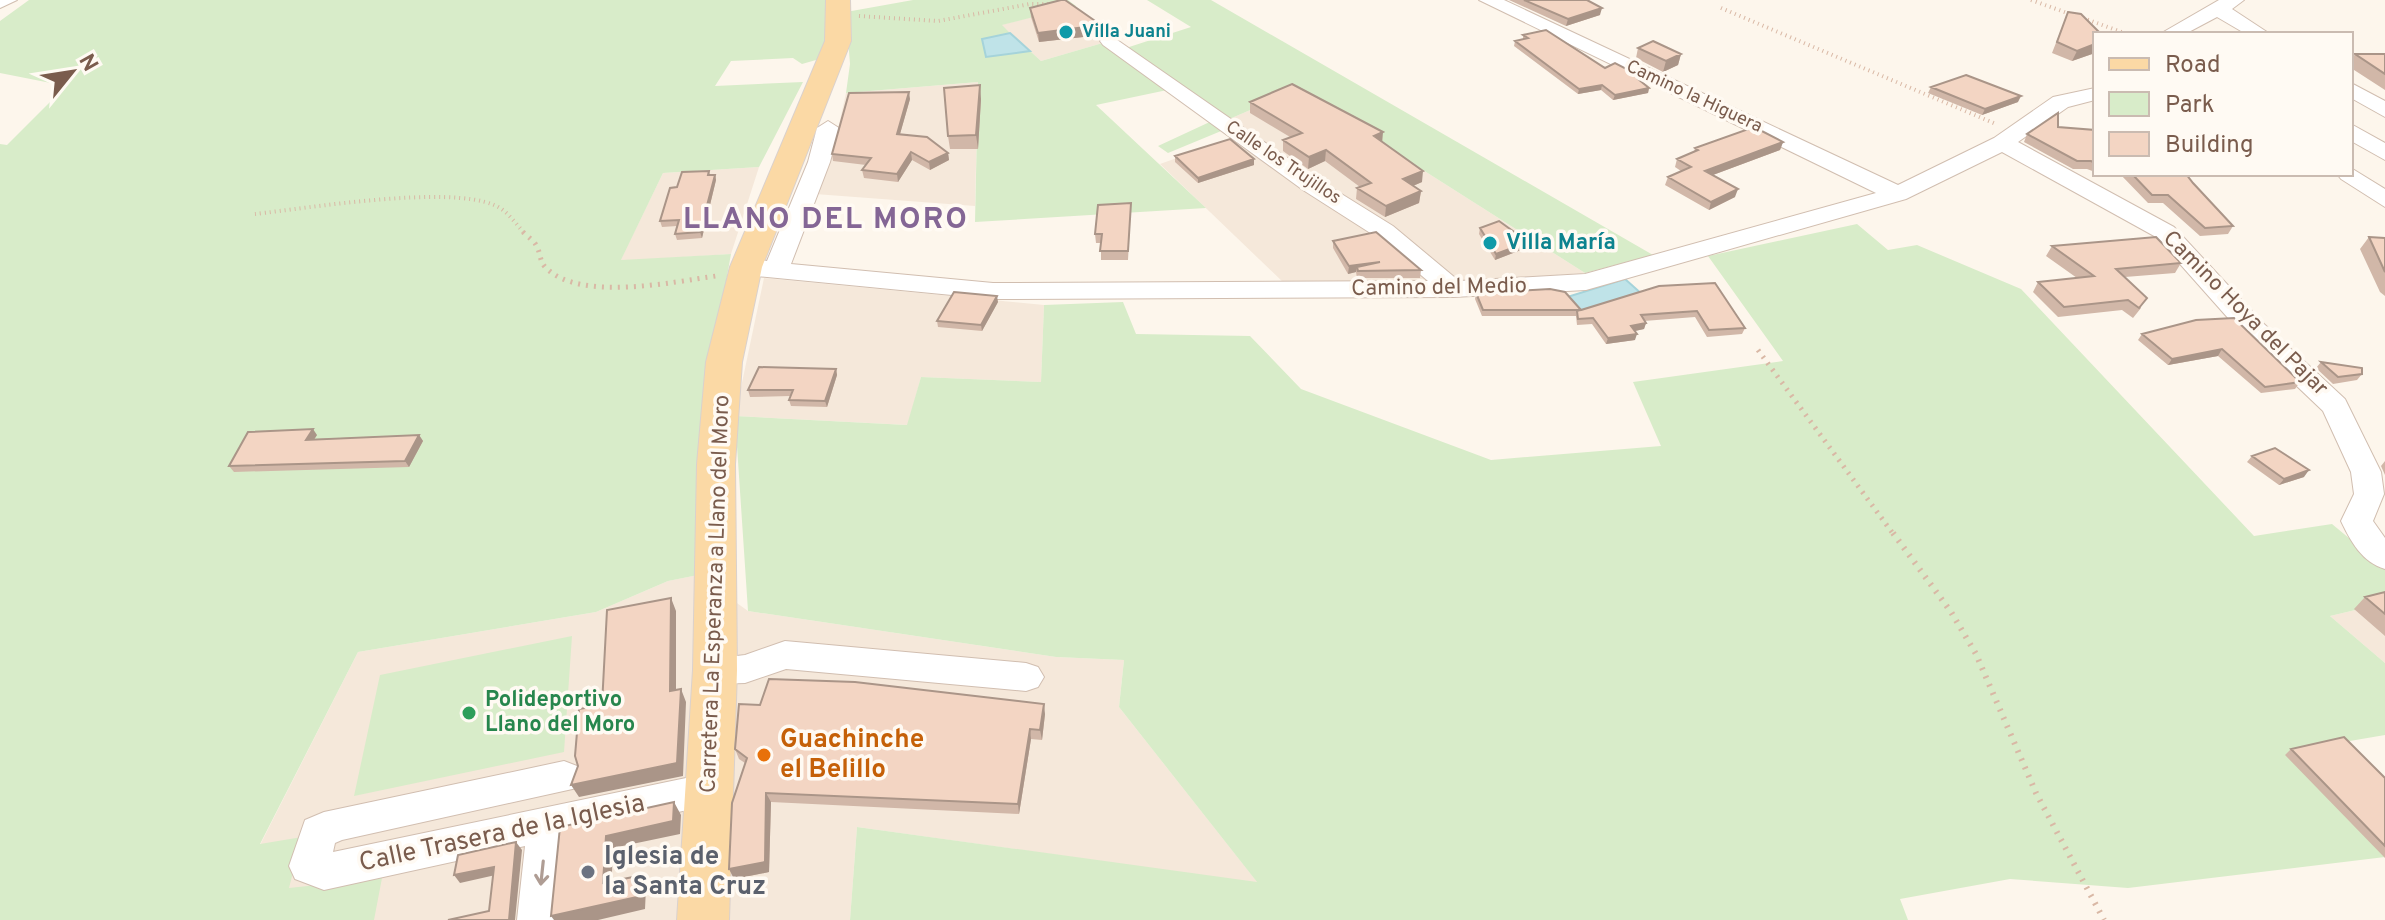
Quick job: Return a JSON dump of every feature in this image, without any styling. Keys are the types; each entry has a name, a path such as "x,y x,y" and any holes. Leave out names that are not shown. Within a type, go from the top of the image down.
{"main road":[{"name":"Carretera La Esperanza a Llano del Moro","path":"703,920 715,670 716,464 724,362 756,270 787,160 826,77 838,41 838,9"}],"street":[{"path":"0,2 7,0"},
{"name":"Camino la Higuera","path":"1489,0 1898,194"},
{"path":"2174,32 2226,4 2258,32"},
{"name":"Calle los Trujillos","path":"1110,41 1286,168 1384,231 1453,289"},
{"path":"2353,90 2385,110"},
{"name":"Camino del Medio","path":"756,270 993,291 1453,289 1586,282 1898,194 2002,143 2061,102 2093,94"},
{"path":"756,270 819,162 828,128"},
{"path":"2353,132 2385,153"},
{"name":"Camino Hoya del Pajar","path":"2002,143 2165,232 2254,330 2335,406 2366,472 2369,494 2357,521 2365,538 2385,557"},
{"path":"2352,176 2385,200"},
{"path":"715,670 745,669 785,655 1026,677"},
{"name":"Calle Trasera de la Iglesia","path":"564,777 338,824 319,832 309,866 324,872 710,789"},
{"path":"537,920 547,826"}],"path":[{"path":"2031,0 2121,32"},
{"path":"838,9 938,21 1030,4 1059,4"},
{"path":"1721,8 1968,113"},
{"path":"255,214 422,197 464,199 496,205 523,236 536,244 543,266 554,275 580,282 604,287 756,270"},
{"path":"1758,350 1951,612 1976,654 2036,793 2104,920"}],"shaded area":[{"path":"1065,8 1106,42 1041,61 1001,25"},
{"path":"978,82 975,206 815,194 838,129 846,93"},
{"path":"1262,105 1382,144 1585,273 1423,284 1285,284 1160,164 1236,137 1227,120"},
{"path":"759,167 731,254 620,261 663,173"},
{"path":"764,278 1044,305 1041,382 921,377 908,425 735,416"},
{"path":"698,575 748,611 1056,657 1124,660 1119,707 1258,883 857,827 850,920 374,920 288,888 260,845 358,652 596,612 668,581"},
{"path":"2385,603 2385,663 2330,616"}],"green space":[{"path":"29,0 829,0 828,38 823,58 802,64 793,58 731,61 715,86 803,82 759,167 663,173 621,260 731,254 705,399 698,575 668,581 596,612 358,652 260,844 302,837 289,888 382,878 374,920 0,920 0,144 7,145 66,86 0,73 0,21"},
{"path":"913,0 1068,0 1076,6 1002,25 1010,33 982,39 986,56 1030,51 1041,61 1106,42 1172,89 1096,105 1206,208 975,222 978,82 846,93 850,64 846,12"},
{"path":"1147,0 1211,0 1653,255 1585,273 1382,144 1262,105 1227,120 1126,48 1191,27"},
{"path":"1214,120 1226,129 1168,153 1158,146"},
{"path":"1857,224 1888,250 1917,245 2021,289 2254,536 2332,524 2385,568 2385,603 2330,616 2385,663 2385,735 2338,743 2385,857 2128,888 2010,879 1900,899 1908,920 850,920 857,827 1257,882 1119,707 1124,660 1056,657 748,611 735,416 907,425 921,377 1041,382 1044,305 1123,302 1136,334 1250,336 1301,389 1491,460 1661,446 1633,382 1783,361 1708,256"},
{"name":"Polideportivo Llano del Moro","path":"572,636 564,752 354,796 380,675"}],"water":[{"path":"1010,33 1030,51 986,57 982,39"},
{"path":"1625,279 1643,295 1579,316 1564,298"}],"building":[{"path":"1061,0 1101,25 1038,33 1030,8"},
{"path":"1524,0 1587,0 1602,8 1568,19"},
{"path":"2068,12 2081,14 2099,32 2093,32 2093,45 2077,51 2057,42"},
{"path":"1546,30 1605,68 1615,63 1642,77 1638,79 1649,88 1615,95 1602,85 1579,89 1515,41 1528,38 1523,35"},
{"path":"1653,41 1681,54 1666,61 1638,48"},
{"path":"2355,54 2385,54 2385,74"},
{"path":"1966,75 2021,96 1985,109 1931,87"},
{"path":"1292,84 1383,132 1374,136 1423,171 1403,179 1421,191 1386,206 1357,188 1371,183 1326,150 1309,157 1283,140 1302,133 1250,102"},
{"path":"980,85 976,135 948,136 944,88"},
{"path":"909,92 897,134 927,137 948,153 929,162 911,152 897,174 862,170 871,158 832,154 849,93"},
{"path":"2058,113 2058,127 2093,130 2093,162 2077,161 2027,134"},
{"path":"1754,127 1783,142 1705,171 1738,189 1711,202 1668,177 1691,167 1677,159 1698,150 1695,148"},
{"path":"1230,139 1254,159 1198,178 1175,156"},
{"path":"709,171 708,175 715,175 700,232 675,234 679,220 660,221 670,188 677,187 682,172"},
{"path":"2134,176 2188,176 2233,226 2205,228 2168,195 2152,195"},
{"path":"1131,203 1128,251 1100,251 1102,234 1095,234 1098,205"},
{"path":"1499,221 1528,242 1496,254 1480,228"},
{"path":"1376,232 1421,270 1358,271 1357,267 1380,262 1349,266 1333,241"},
{"path":"2156,237 2181,263 2116,269 2147,298 2139,308 2128,300 2064,307 2038,282 2094,276 2052,246"},
{"path":"2369,237 2385,238 2385,272"},
{"path":"1715,283 1745,328 1709,330 1697,311 1641,315 1646,323 1631,326 1637,334 1608,338 1593,318 1578,319 1577,311 1580,310 1483,310 1476,293 1550,289 1565,292 1581,310 1659,286"},
{"path":"954,292 997,296 981,325 937,321"},
{"path":"2234,318 2300,382 2265,387 2222,349 2172,359 2142,334 2196,320"},
{"path":"2321,362 2362,368 2362,374 2338,377"},
{"path":"759,367 836,369 825,401 789,400 793,390 748,390"},
{"path":"313,429 306,440 419,435 405,461 229,466 248,432"},
{"path":"2275,448 2309,470 2284,479 2252,456"},
{"path":"2385,592 2385,614 2365,597"},
{"path":"671,598 670,691 681,689 677,763 571,785 578,766 575,756 579,709 602,705 607,610"},
{"path":"769,679 855,682 1044,704 1040,730 1030,729 1018,804 766,793 765,862 729,869 732,803 747,758 735,749 739,704 760,705"},
{"path":"2344,737 2385,778 2385,846 2291,749"},
{"path":"674,802 673,821 606,836 603,883 638,876 637,897 551,916 560,827"},
{"path":"516,842 509,920 448,920 489,911 494,867 454,875 458,855"}],"place":[{"name":"Villa Juani","path":"1066,32"},
{"name":"Villa María","path":"1490,243"},
{"name":"Polideportivo Llano del Moro","path":"469,713"},
{"name":"Guachinche el Belillo","path":"764,755"},
{"name":"Iglesia de la Santa Cruz","path":"588,872"}],"district":[{"name":"LLANO DEL MORO","path":"826,220"}]}
